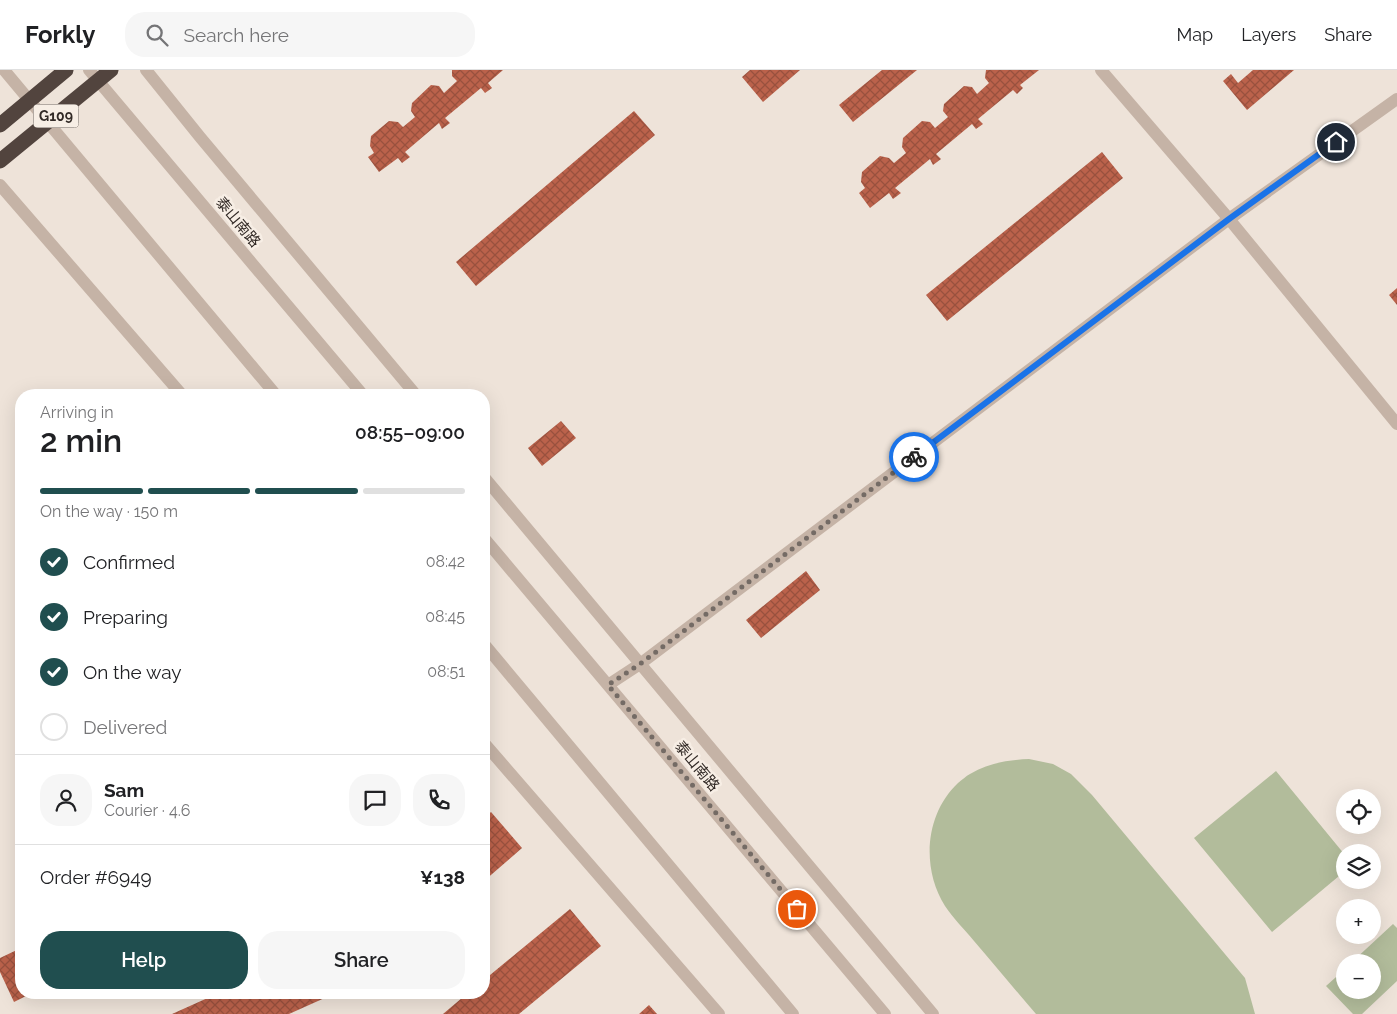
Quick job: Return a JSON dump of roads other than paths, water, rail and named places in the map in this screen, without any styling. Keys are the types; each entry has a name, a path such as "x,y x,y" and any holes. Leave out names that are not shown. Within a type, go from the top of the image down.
{"highway":[{"name":"G109","path":"0,125 66,70"},
{"name":"G109","path":"0,161 48,122 94,76 111,70"}],"street":[{"path":"4,70 271,389"},
{"path":"146,70 411,389"},
{"path":"1101,70 1229,219 1397,424"},
{"name":"泰山南路","path":"94,76 358,389"},
{"path":"608,685 640,664 1229,219 1397,99"},
{"path":"0,185 177,389"},
{"path":"490,484 933,1014"},
{"name":"泰山南路","path":"490,545 885,1014"},
{"path":"490,651 793,1014"},
{"path":"490,749 719,1014"}]}
